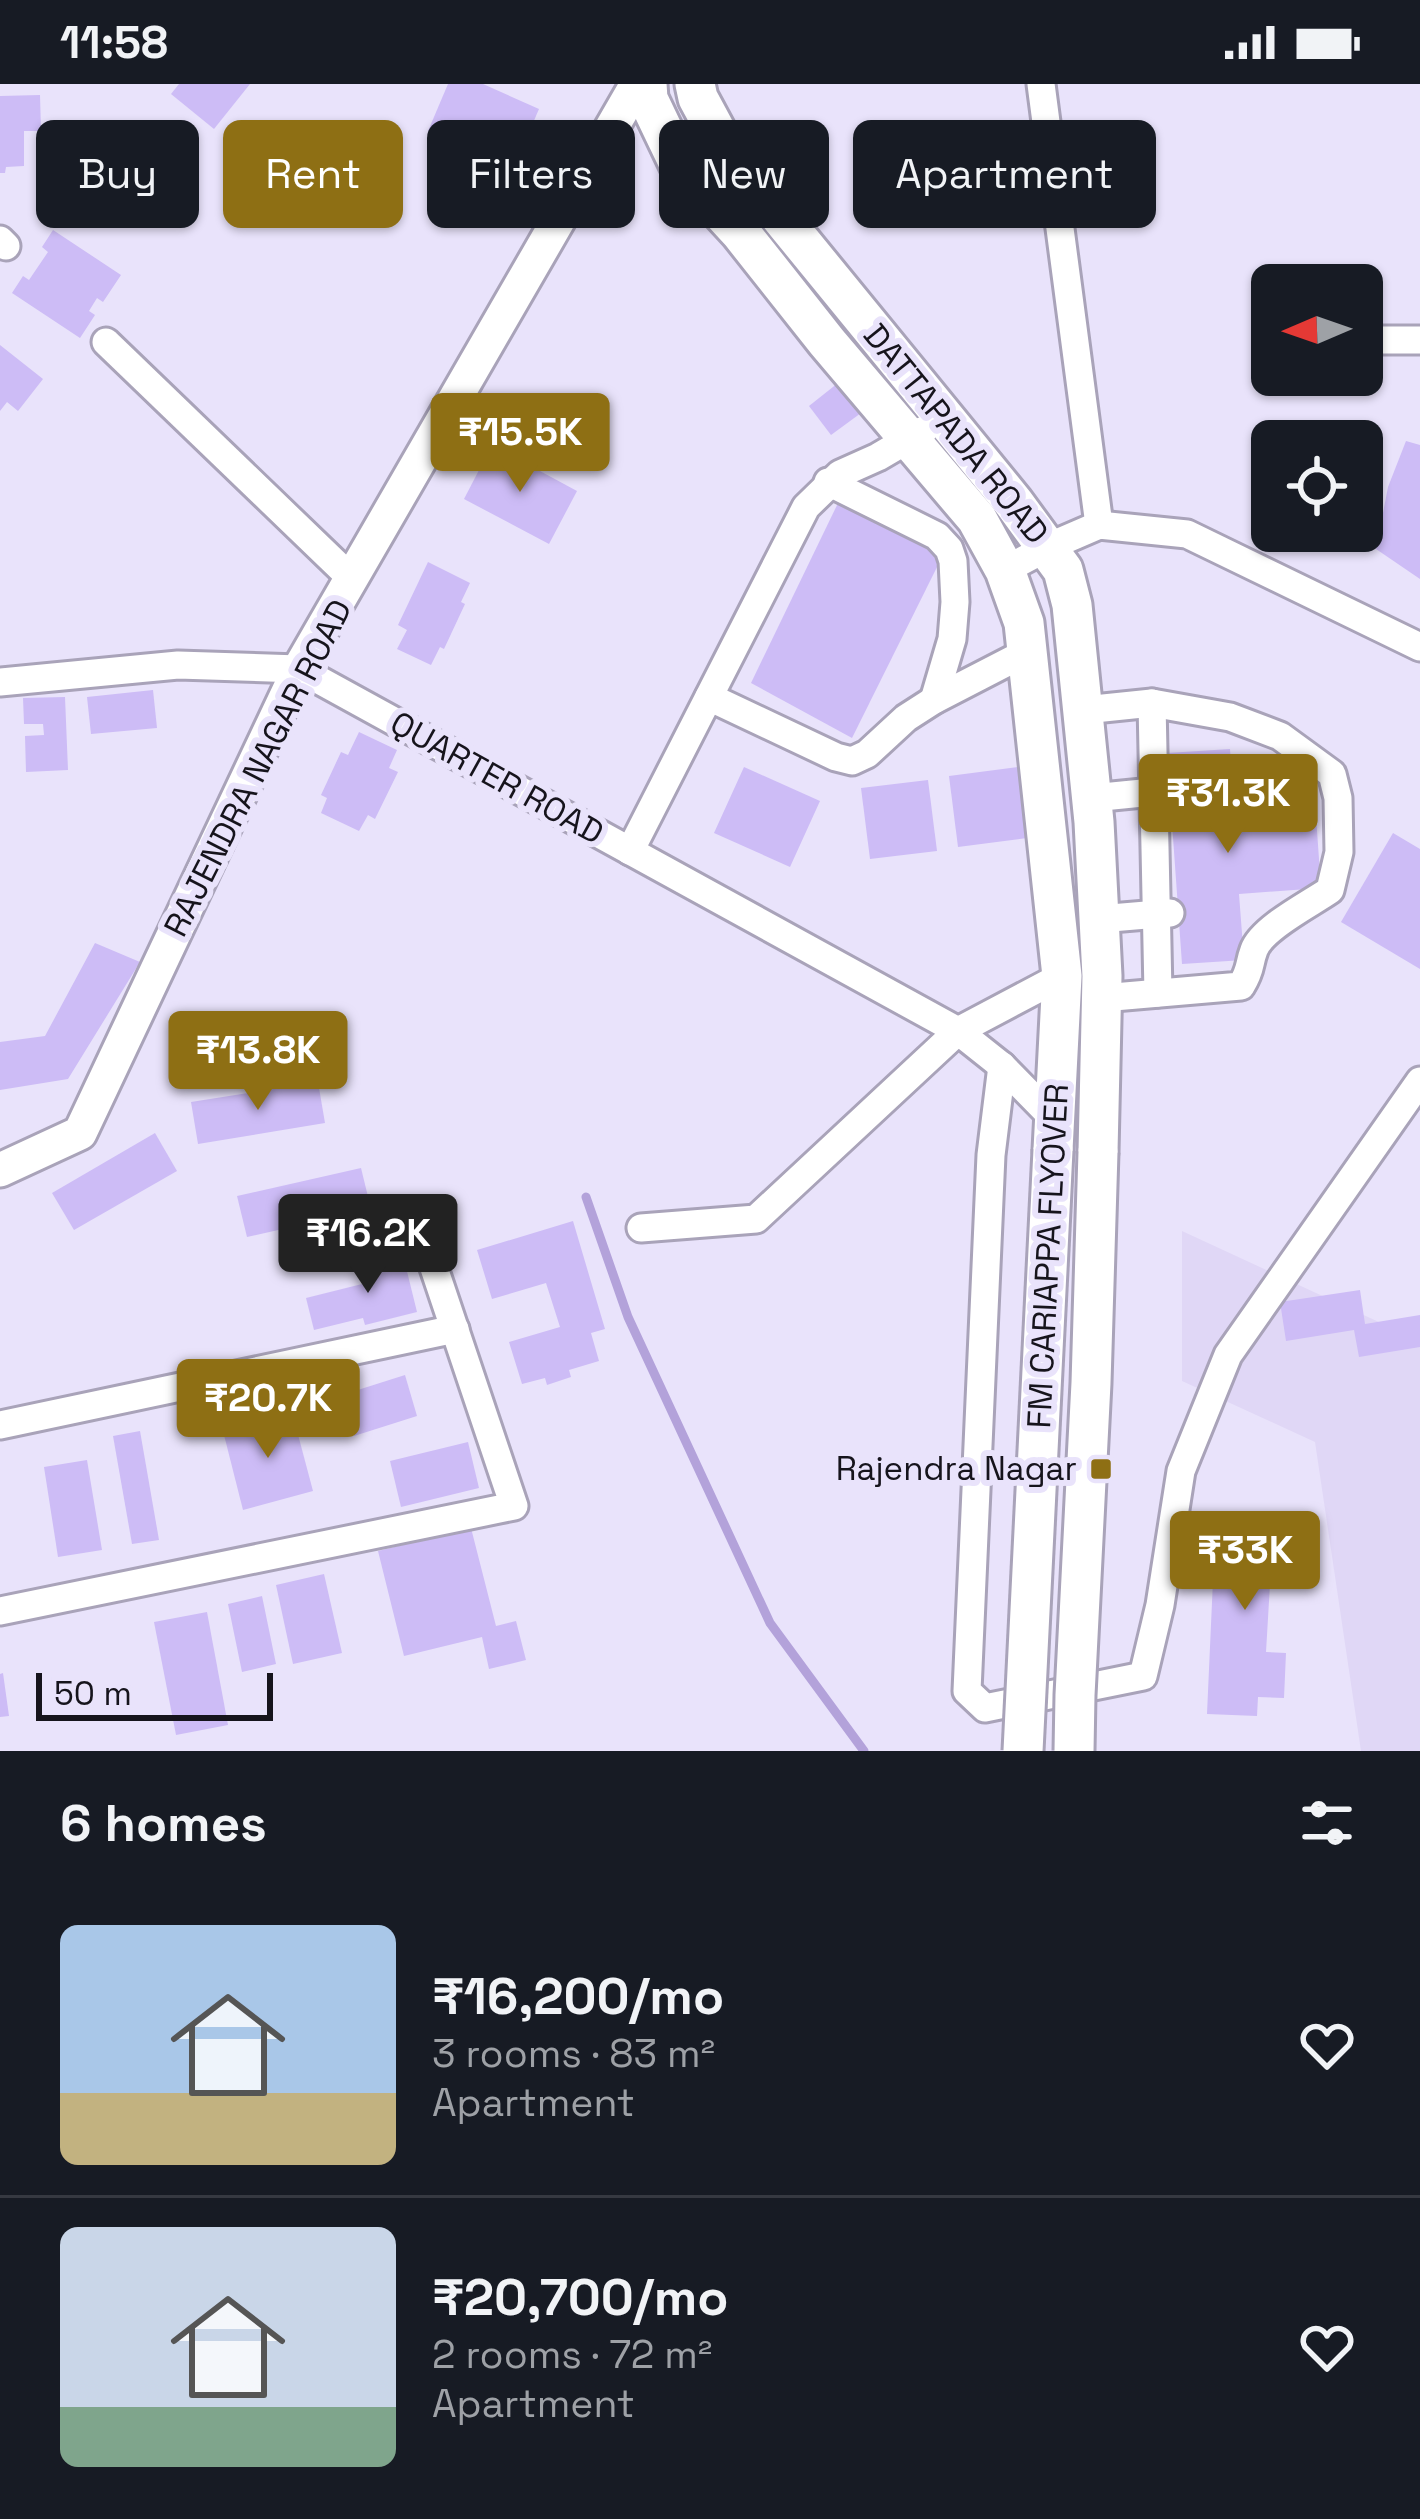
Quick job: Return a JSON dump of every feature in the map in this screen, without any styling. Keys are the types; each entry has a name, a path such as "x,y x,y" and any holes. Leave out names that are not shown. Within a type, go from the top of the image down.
{"main road":[{"path":"647,84 648,99 681,167 910,438 965,538 1005,570 1025,637 1062,976"},
{"name":"DATTAPADA ROAD","path":"695,84 726,150 1014,503 1063,570 1072,605 1084,710 1102,987"},
{"name":"FM CARIAPPA FLYOVER","path":"1024,1751 1062,976"},
{"name":"FM CARIAPPA FLYOVER","path":"1074,1751 1092,1363 1102,987"}],"street":[{"name":"RAJENDRA NAGAR ROAD","path":"0,1170 80,1133 299,670 637,84"},
{"path":"1041,84 1099,525"},
{"path":"1383,340 1420,340"},
{"path":"106,342 352,579"},
{"path":"630,851 709,697 813,520 806,507 828,482 944,418"},
{"path":"828,482 937,536 965,538"},
{"path":"934,700 952,639 952,561 965,538 1014,503"},
{"path":"1005,570 1099,525 1186,534 1420,647"},
{"path":"709,697 836,758 852,761 1025,637"},
{"name":"QUARTER ROAD","path":"0,682 178,665 299,670 958,1031 1002,1066 1054,1135"},
{"path":"1084,710 1152,703 1230,717 1280,736 1332,774 1338,798 1339,852 1330,890 1276,926 1254,947 1250,971 1240,986 1158,993 1102,987"},
{"path":"1152,703 1163,914 1158,993"},
{"path":"1092,798 1158,792"},
{"path":"1099,919 1163,914"},
{"path":"640,1228 756,1219 958,1031 1062,976"},
{"path":"1002,1066 991,1155 967,1691 985,1708 1143,1676 1160,1605 1181,1471 1228,1355 1420,1081"},
{"path":"0,1611 514,1506 430,1253"},
{"path":"0,1425 454,1329"}],"shaded area":[{"path":"1182,1231 1420,1341 1420,1751 1361,1751 1315,1442 1182,1381"}],"building":[{"path":"179,84 250,84 214,129 171,94"},
{"path":"448,84 483,84 539,109 534,120 433,120"},
{"path":"40,95 36,131 24,131 24,166 6,167 5,173 0,173 0,96"},
{"path":"53,230 121,275 103,302 97,298 89,311 95,315 80,338 12,293 23,276 29,280 48,252 42,247"},
{"path":"0,345 43,379 18,411 7,402 0,411"},
{"path":"838,383 861,413 831,435 809,406"},
{"path":"1406,441 1420,445 1420,579 1380,552 1388,487"},
{"path":"492,445 577,491 549,544 464,499"},
{"path":"839,501 943,555 852,738 751,683"},
{"path":"428,562 470,583 444,649 440,647 431,665 397,649 407,630 398,625"},
{"path":"153,690 157,728 91,734 87,697"},
{"path":"65,697 68,770 26,772 25,736 44,735 43,724 24,724 23,698"},
{"path":"359,732 397,750 389,768 398,772 375,819 368,815 359,831 321,813 327,798 321,795 341,752 348,755"},
{"path":"1230,749 1235,821 1316,816 1321,888 1239,894 1244,960 1182,964 1167,753"},
{"path":"744,767 820,801 790,867 714,833"},
{"path":"1018,767 1027,838 958,847 949,776"},
{"path":"928,780 937,851 870,859 861,788"},
{"path":"1393,833 1420,849 1420,969 1341,922"},
{"path":"95,943 140,962 68,1079 0,1090 0,1042 45,1036"},
{"path":"318,1082 325,1123 198,1144 191,1102"},
{"path":"155,1133 177,1171 74,1230 52,1193"},
{"path":"361,1168 371,1209 247,1237 237,1196"},
{"path":"573,1221 605,1329 591,1333 599,1361 569,1370 571,1377 547,1385 545,1378 522,1384 509,1342 560,1327 546,1283 492,1299 477,1250"},
{"path":"402,1251 417,1312 365,1325 363,1318 314,1330 306,1298 370,1282 365,1260"},
{"path":"1360,1290 1365,1324 1420,1315 1420,1347 1359,1357 1354,1330 1286,1341 1280,1302"},
{"path":"405,1375 417,1416 354,1436 342,1395"},
{"path":"292,1412 313,1491 243,1510 223,1431"},
{"path":"140,1431 159,1540 132,1544 113,1436"},
{"path":"468,1442 479,1488 401,1507 390,1461"},
{"path":"87,1460 102,1550 58,1557 44,1467"},
{"path":"1216,1513 1289,1516 1287,1568 1271,1567 1266,1652 1286,1653 1284,1698 1258,1697 1257,1716 1207,1714"},
{"path":"471,1528 496,1626 516,1621 526,1660 489,1669 482,1637 404,1656 378,1551"},
{"path":"324,1574 342,1653 293,1664 276,1585"},
{"path":"262,1596 276,1664 242,1672 228,1604"},
{"path":"207,1612 228,1725 176,1735 154,1622"},
{"path":"0,1674 9,1716 0,1717"}],"waterway":[{"path":"586,1197 628,1317 770,1623 864,1751"}],"place":[{"name":"Rajendra Nagar","path":"1101,1469"}]}
